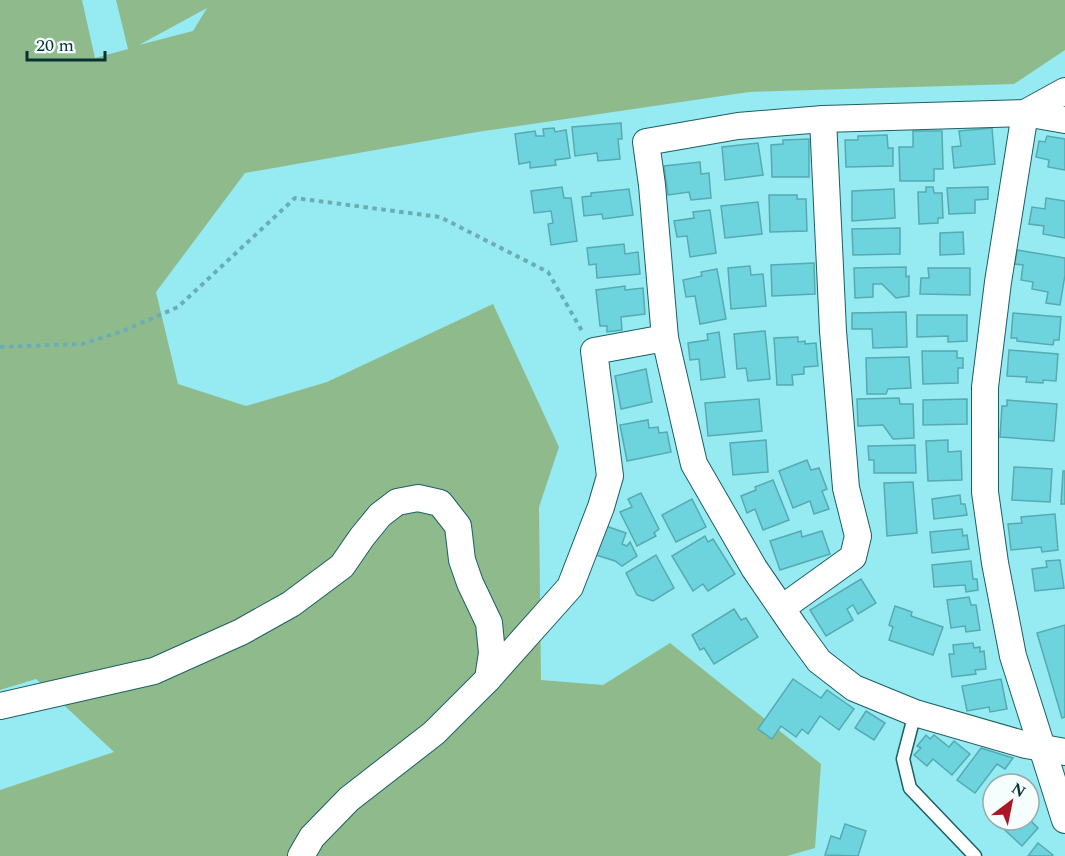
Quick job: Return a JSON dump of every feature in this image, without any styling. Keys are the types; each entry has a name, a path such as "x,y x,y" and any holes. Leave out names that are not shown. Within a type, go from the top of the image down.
{"street":[{"path":"1025,113 1065,91"},
{"path":"1025,113 998,282 985,387 985,492 995,563 1013,656 1053,749 1065,820"},
{"path":"1053,749 1026,745 915,713 854,688 819,661 754,568 694,464 665,338 652,185 646,142 738,126 823,118 1025,113 1065,120"},
{"path":"782,608 853,557 858,536 846,488 833,331 823,118"},
{"path":"301,856 312,837 349,799 434,733 489,679 570,587 601,507 610,476 594,351 665,338"},
{"path":"0,706 154,671 241,632 291,604 342,566 380,515 398,502 417,498 440,503 458,526 462,560 489,623 492,652 489,679"}],"lane":[{"path":"915,713 903,759 910,788 975,856"}],"path":[{"path":"0,347 82,344 178,307 295,198 441,217 548,272 594,351"}],"green space":[{"path":"0,0 82,0 95,58 128,49 116,0 1065,0 1065,50 1014,84 749,92 477,132 245,173 156,292 178,384 246,406 327,382 493,304 559,447 539,507 541,680 603,685 670,643 821,764 815,848 787,856 0,856 0,790 114,752 36,679 0,690","holes":["207,8 193,31 139,45"]}],"building":[{"path":"621,123 622,139 618,139 620,159 598,161 597,153 575,156 572,127"},
{"path":"554,128 555,132 566,130 570,158 555,160 556,165 530,168 530,162 519,164 515,134 535,131 536,136 544,136 543,129"},
{"path":"992,128 995,164 954,168 952,147 961,146 959,131"},
{"path":"913,131 942,131 943,169 934,169 934,181 900,181 899,147 913,147"},
{"path":"887,135 888,148 893,148 893,166 846,167 845,140 858,140 858,136"},
{"path":"1047,136 1065,139 1065,170 1048,167 1049,160 1036,157 1039,141 1045,142"},
{"path":"809,139 809,177 772,177 771,145 783,144 783,140"},
{"path":"758,143 763,175 725,180 722,147"},
{"path":"700,162 701,174 709,173 711,198 691,200 689,192 668,195 664,166"},
{"path":"562,187 564,198 571,198 577,241 551,245 548,224 553,223 551,211 534,213 531,191"},
{"path":"926,187 933,187 934,193 942,193 943,218 938,218 938,223 919,224 918,192 926,192"},
{"path":"988,187 988,199 975,200 975,213 949,214 947,188"},
{"path":"629,189 633,215 603,219 602,214 584,216 582,197 591,196 591,193"},
{"path":"894,189 895,218 852,221 852,191"},
{"path":"769,195 797,195 797,199 806,199 807,231 770,232"},
{"path":"1046,198 1065,201 1065,238 1043,234 1044,226 1029,224 1032,207 1045,209"},
{"path":"758,202 762,234 725,238 721,206"},
{"path":"710,210 716,253 690,257 687,236 677,237 674,221 694,218 693,212"},
{"path":"900,228 900,254 853,255 852,229"},
{"path":"963,232 964,254 940,255 940,233"},
{"path":"624,244 625,254 638,252 640,274 597,278 596,264 589,265 587,248"},
{"path":"1017,250 1065,258 1060,305 1046,303 1048,292 1032,289 1033,282 1021,280 1023,265 1015,264"},
{"path":"814,263 815,294 772,296 771,265"},
{"path":"750,266 751,275 763,274 766,306 731,309 728,268"},
{"path":"906,267 906,277 909,276 909,296 896,298 882,284 873,284 873,297 855,298 854,268"},
{"path":"928,268 970,268 970,295 920,294 921,278 929,278"},
{"path":"717,269 726,319 700,324 695,296 686,297 683,280 702,276 701,272"},
{"path":"625,286 625,290 643,288 645,314 621,317 622,330 607,332 607,326 600,326 596,290"},
{"path":"906,312 907,347 873,348 872,329 852,329 852,313"},
{"path":"1013,313 1061,317 1059,340 1054,340 1053,345 1017,341 1017,338 1011,338"},
{"path":"917,315 967,315 967,341 948,342 948,336 917,337"},
{"path":"765,331 770,379 748,381 746,368 737,369 734,334"},
{"path":"719,332 725,377 701,380 699,359 690,360 688,343 708,340 707,334"},
{"path":"798,337 798,342 816,343 818,366 804,367 804,374 792,375 793,385 777,385 774,338"},
{"path":"1009,350 1058,354 1056,381 1026,382 1027,377 1007,376"},
{"path":"922,351 957,351 957,358 963,358 963,368 958,368 958,383 923,384"},
{"path":"909,357 911,388 888,389 886,394 867,394 866,358"},
{"path":"646,369 652,402 621,409 615,376"},
{"path":"899,398 900,404 913,404 914,438 893,439 883,425 858,426 857,399"},
{"path":"759,399 762,431 708,436 705,403"},
{"path":"967,399 967,424 923,425 923,400"},
{"path":"1007,400 1057,404 1054,441 1000,437 1002,406 1007,406"},
{"path":"648,420 649,428 658,427 659,433 667,432 671,452 627,461 620,425"},
{"path":"766,440 768,472 733,475 730,443"},
{"path":"948,440 948,452 961,451 962,480 928,481 926,441"},
{"path":"915,445 916,473 874,473 874,460 869,460 868,446"},
{"path":"807,460 811,470 819,468 827,489 822,491 829,509 814,514 810,501 793,508 779,471"},
{"path":"1014,467 1052,469 1050,502 1012,500"},
{"path":"1063,471 1065,471 1065,504 1061,504"},
{"path":"773,480 789,520 763,530 755,509 747,513 741,496"},
{"path":"913,482 917,533 887,536 884,483"},
{"path":"641,493 659,529 654,533 656,536 637,546 620,512 632,507 628,499"},
{"path":"960,495 961,504 965,504 967,515 934,519 932,499"},
{"path":"692,499 706,527 676,542 662,515"},
{"path":"1055,514 1058,550 1042,552 1041,547 1011,550 1008,524 1022,523 1021,517"},
{"path":"603,525 626,533 622,544 627,546 630,542 637,556 622,566 615,561 593,554"},
{"path":"962,529 963,536 967,535 969,549 932,553 930,532"},
{"path":"801,531 802,537 822,531 830,554 780,570 770,541"},
{"path":"705,536 708,542 713,539 735,574 708,591 703,584 693,591 672,556"},
{"path":"656,555 674,588 653,601 637,595 626,573"},
{"path":"1060,560 1064,588 1035,591 1032,569 1047,567 1046,561"},
{"path":"971,561 973,579 977,579 978,590 966,592 965,585 934,587 932,565"},
{"path":"861,579 876,603 858,614 853,605 847,609 853,620 826,636 810,610"},
{"path":"969,597 971,605 976,605 980,630 966,632 965,626 951,628 947,600"},
{"path":"895,606 912,612 911,616 943,627 933,655 889,640 893,627 889,625"},
{"path":"734,609 741,620 746,618 758,637 714,664 704,648 700,650 692,635"},
{"path":"1065,625 1065,717 1062,718 1037,633"},
{"path":"973,643 974,648 980,647 980,652 984,651 986,669 975,670 976,674 952,677 949,654 954,654 953,645"},
{"path":"793,679 821,698 827,690 854,709 839,730 820,716 808,734 802,729 796,737 781,726 772,739 758,729"},
{"path":"1001,679 1007,709 990,712 989,707 967,711 962,686"},
{"path":"866,711 885,723 874,740 855,728"},
{"path":"926,735 930,739 934,735 949,747 954,741 970,754 952,775 933,759 927,766 914,755 921,748 917,746"},
{"path":"981,748 1013,758 1005,769 997,764 991,772 981,772 981,785 975,793 957,780"},
{"path":"845,824 866,831 858,856 825,855 831,836 840,839"},
{"path":"1007,832 1034,832 1022,846"},
{"path":"1038,843 1053,855 1028,856"}]}
